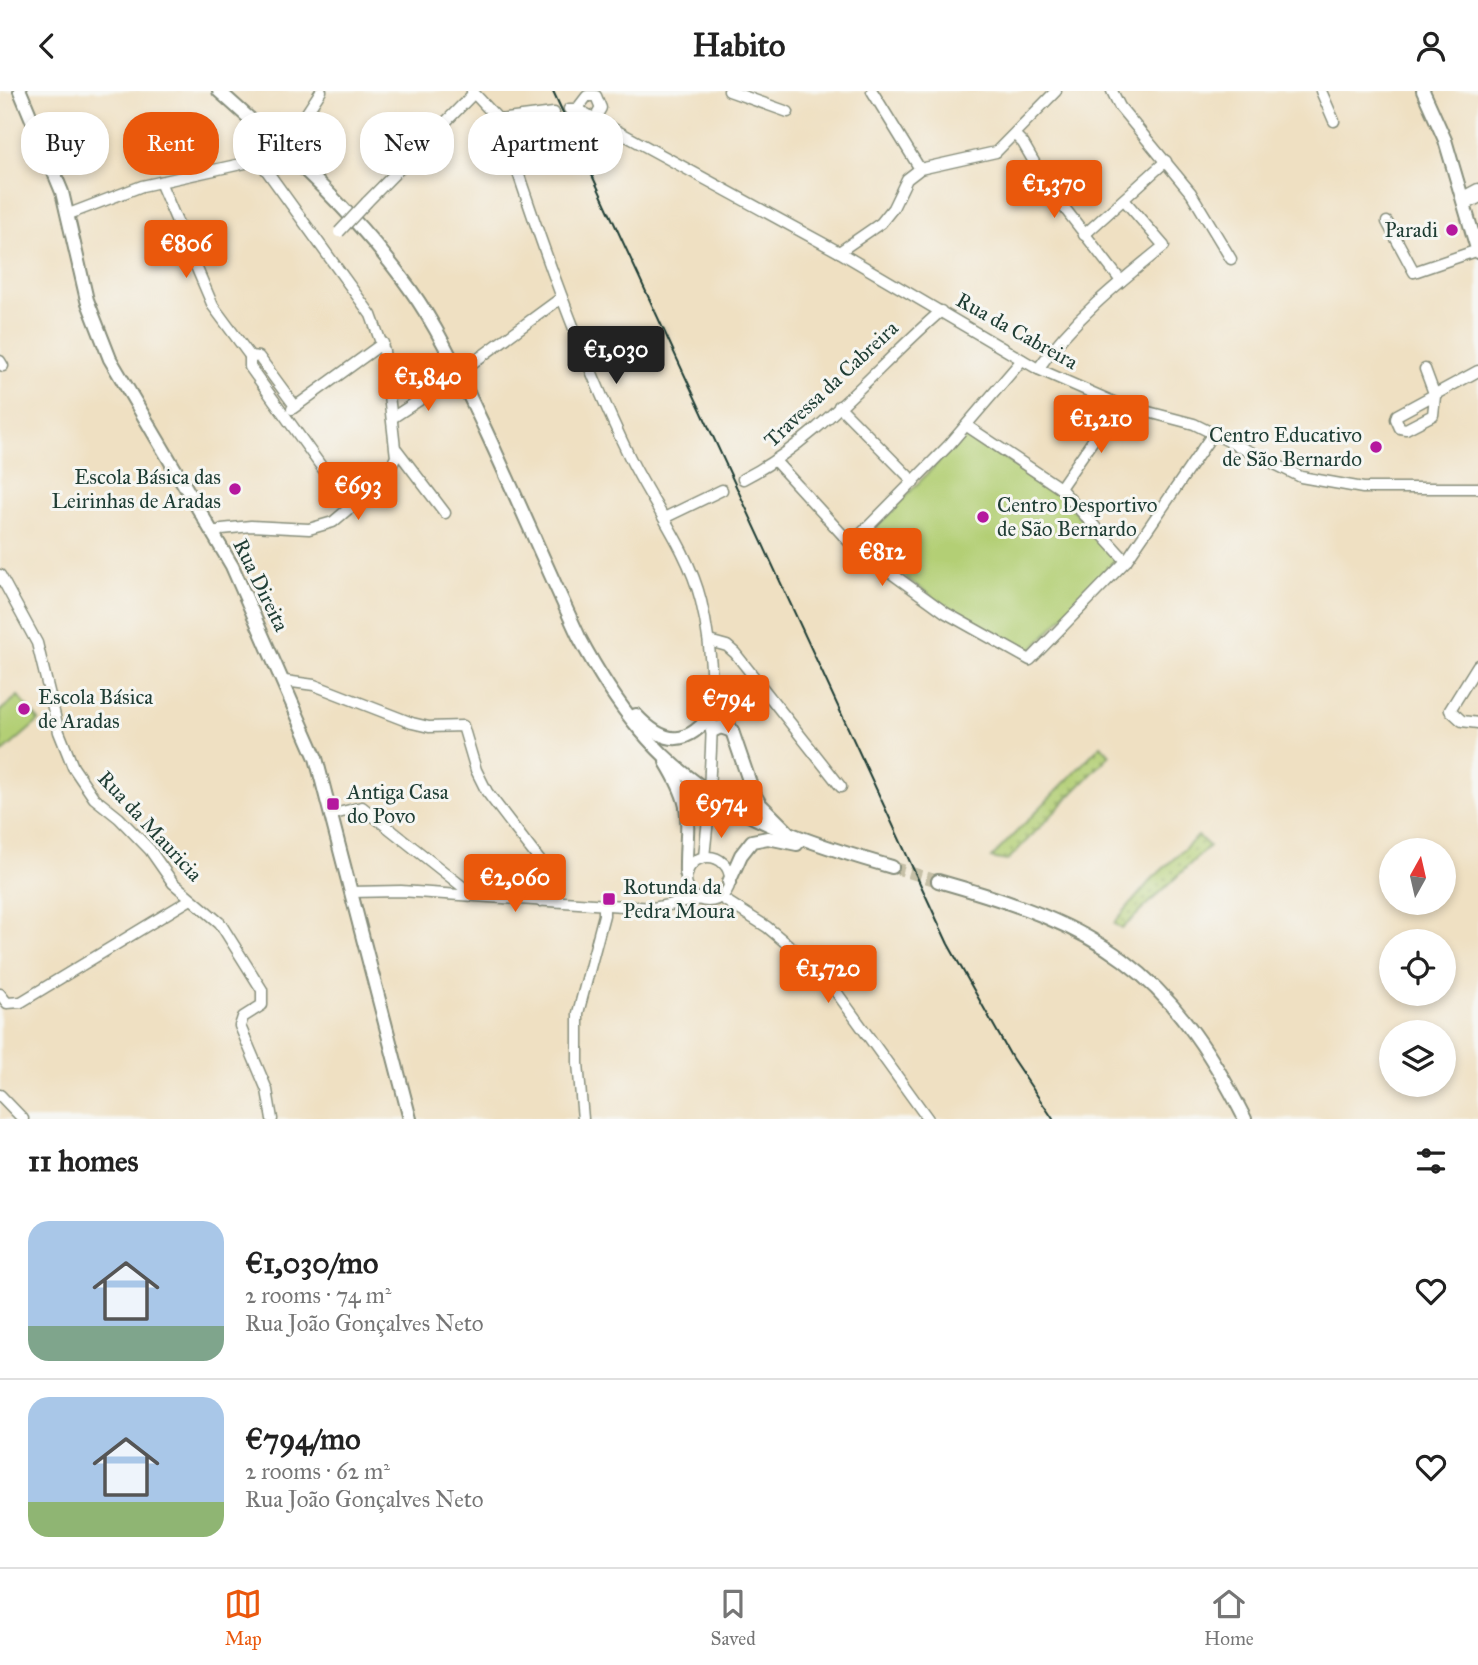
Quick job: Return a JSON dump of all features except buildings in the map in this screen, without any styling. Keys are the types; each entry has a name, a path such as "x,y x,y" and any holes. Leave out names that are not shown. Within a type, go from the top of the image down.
{"main road":[{"name":"Rua Direita","path":"20,91 69,214 87,300 110,359 217,538 285,681 316,758 410,1119"},
{"path":"219,91 349,212 412,291 457,369 599,674 631,722 660,753 730,807 793,837 892,867"},
{"path":"1423,91 1445,140 1478,251"},
{"path":"599,674 645,725 660,736 674,739 708,733 721,727 732,731"},
{"path":"708,733 714,705"},
{"path":"714,705 732,731 753,792 760,804 793,837"},
{"path":"660,753 686,801 690,816 686,873"},
{"path":"729,882 746,847 759,839 836,851"},
{"path":"938,881 1055,920 1113,951 1157,988 1189,1024 1220,1070 1245,1119"}],"street":[{"path":"307,112 321,91"},
{"path":"729,91 788,112"},
{"path":"872,91 920,169"},
{"path":"839,253 881,223 893,208 907,180 920,169 996,152 1056,91"},
{"path":"1112,91 1121,107 1191,194 1231,259"},
{"path":"1321,91 1334,121"},
{"path":"323,244 339,232 473,92 490,112"},
{"path":"595,94 601,108 599,112"},
{"name":"Rua da Cabreira","path":"579,112 573,109 595,94"},
{"path":"1014,135 1023,143 1049,188 1121,281"},
{"name":"Rua da Cabreira","path":"623,136 941,310 1038,369 1118,404 1194,423 1301,477 1363,488 1478,488"},
{"path":"69,214 160,182 259,160 323,244 371,315 383,343 396,457 385,478 333,522 309,529 222,529 217,538"},
{"path":"1084,235 1167,161"},
{"path":"518,175 561,298 631,459 695,581 709,641 714,705"},
{"path":"160,182 213,306 250,356 250,367 351,507"},
{"path":"1464,201 1478,189"},
{"path":"1464,201 1478,198"},
{"path":"1038,369 1075,324 1164,246 1125,201"},
{"path":"1387,222 1414,272 1478,251"},
{"path":"467,367 561,298"},
{"name":"Travessa da Cabreira","path":"743,479 776,462 806,439 941,310"},
{"path":"285,413 383,343"},
{"path":"250,356 259,357 295,406"},
{"path":"851,544 967,426 1022,360"},
{"path":"1425,369 1435,396 1478,371"},
{"path":"392,418 447,382"},
{"path":"1060,488 1118,404"},
{"path":"839,406 914,482"},
{"path":"967,426 1060,488 1126,561"},
{"path":"776,462 851,544 946,613 1030,660 1126,561 1214,432"},
{"path":"394,445 445,513"},
{"path":"664,518 722,490"},
{"name":"Rua da Mauricia","path":"0,575 37,643 58,732 73,767 94,798 135,832 173,883 225,930 262,990 262,1005 243,1017 240,1026 267,1090 272,1119"},
{"path":"709,641 727,646 735,653 841,787"},
{"path":"1478,665 1450,710 1462,720 1478,723"},
{"path":"285,681 314,685 412,723 429,727 463,726 476,770 487,792 543,865 540,901"},
{"path":"704,857 710,770 708,733"},
{"path":"330,815 362,807 474,895"},
{"path":"700,899 688,888 686,873 693,863 704,857 723,863 729,882 720,897"},
{"path":"676,905 688,888"},
{"path":"351,892 376,890 474,895 653,908 720,897 767,927 824,975 929,1119"},
{"path":"0,994 7,1003 21,1002 191,899"},
{"path":"583,1119 578,1063 578,1013 604,905"},
{"path":"0,1095 23,1119"}],"green space":[{"name":"Centro Desportivo de São Bernardo","path":"966,433 1056,491 1118,558 1028,654 939,602 860,544"},
{"path":"18,696 39,721 2,753 0,711"},
{"path":"1101,745 1110,755 1007,861 991,858"},
{"path":"1198,836 1209,846 1122,929 1114,923 1150,881"}],"tunnel":[{"path":"892,867 938,881"}],"railway":[{"path":"553,91 948,944 1012,1058 1053,1119"}],"place":[{"name":"Paradi","path":"1452,230"},
{"name":"Centro Educativo de São Bernardo","path":"1376,447"},
{"name":"Escola Básica das Leirinhas de Aradas","path":"235,489"},
{"name":"Centro Desportivo de São Bernardo","path":"983,517"},
{"name":"Escola Básica de Aradas","path":"24,709"},
{"name":"Antiga Casa do Povo","path":"333,804"},
{"name":"Rotunda da Pedra Moura","path":"609,899"}]}
